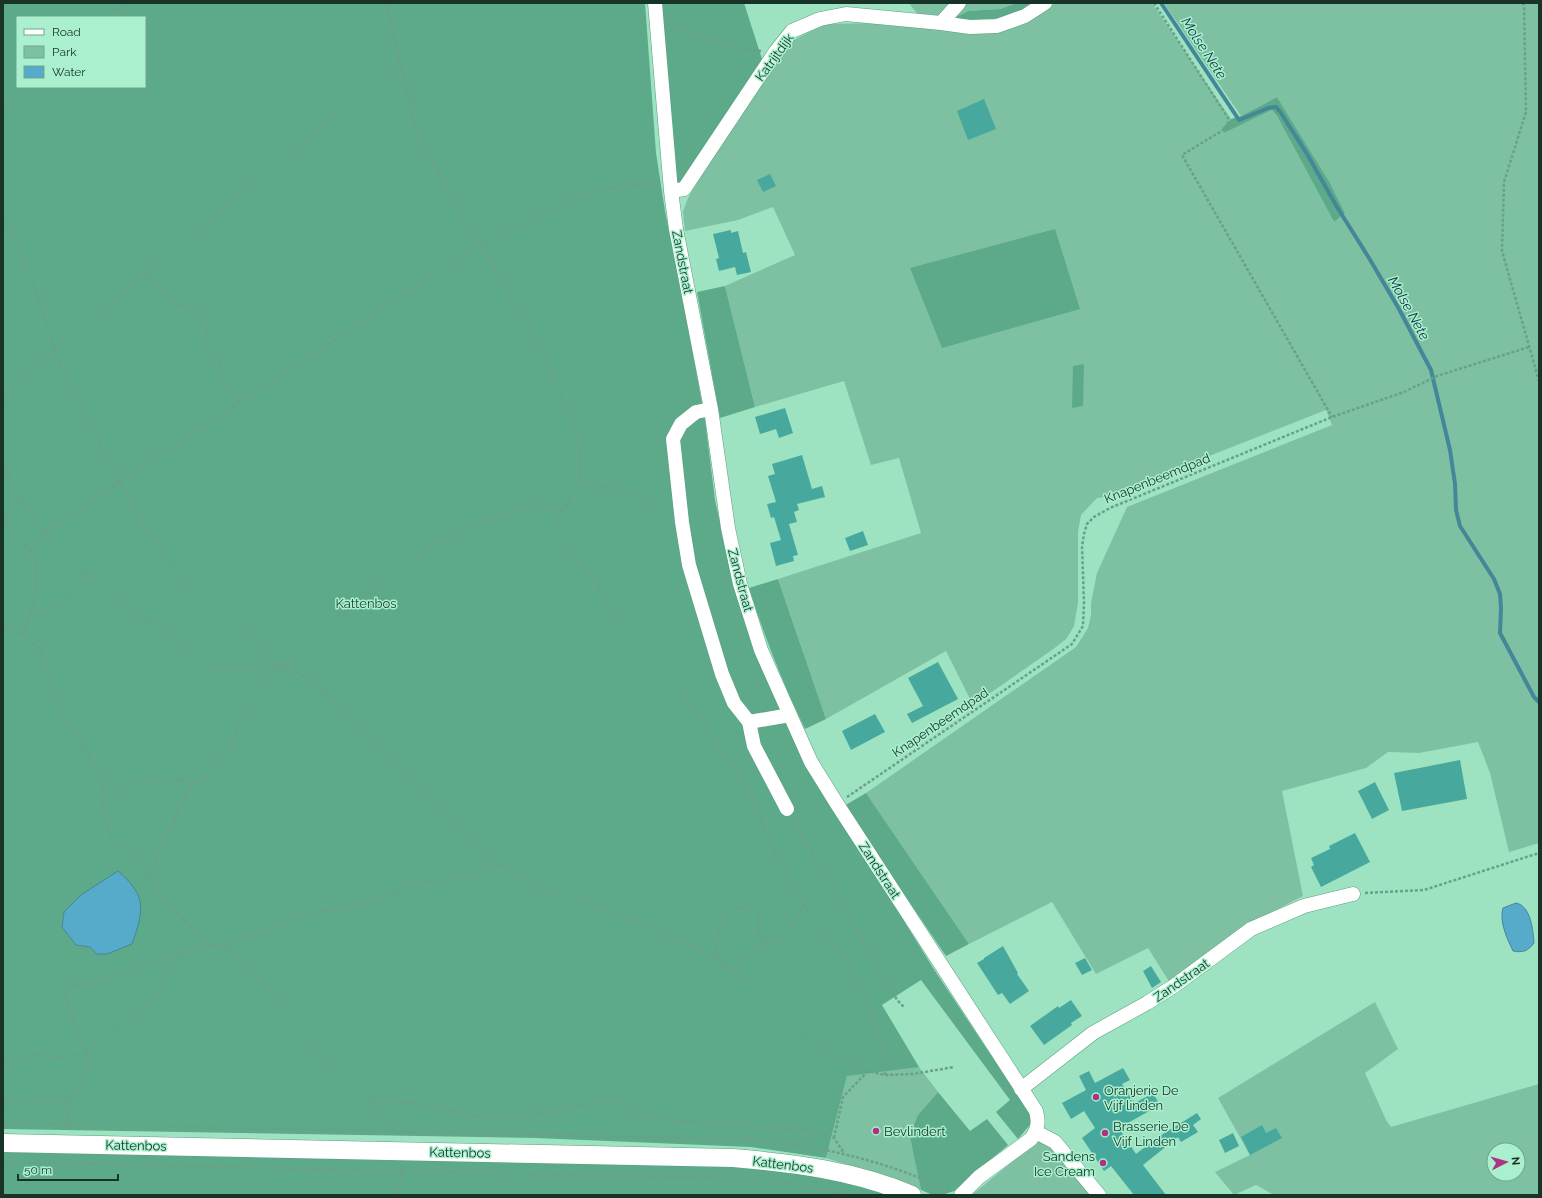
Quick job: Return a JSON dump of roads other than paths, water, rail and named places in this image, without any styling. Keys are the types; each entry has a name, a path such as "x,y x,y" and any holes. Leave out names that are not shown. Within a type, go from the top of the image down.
{"main road":[{"name":"Kattenbos","path":"3,1143 733,1158 810,1166 875,1182 912,1195"}],"street":[{"path":"941,23 958,3"},
{"name":"Katrijtdijk","path":"671,191 684,189 776,51 792,31 820,19 846,14 970,27 997,26 1025,16 1045,3"},
{"name":"Zandstraat","path":"656,7 671,191 676,229 711,409 728,528 740,584 761,650 811,762 1036,1111 1038,1121 1036,1132"},
{"path":"711,409 696,412 681,424 673,439 682,522 689,565 722,674 734,703 750,722 754,746 787,809"},
{"path":"750,722 790,715"},
{"name":"Zandstraat","path":"1021,1089 1093,1033 1174,986 1251,929 1304,906 1353,894"},
{"path":"957,1194 1031,1139 1036,1132 1055,1142 1099,1195"}],"water":[{"path":"118,871 134,888 138,896 140,904 139,922 132,944 107,954 97,954 90,947 76,945 62,927 64,912 81,895"},
{"path":"1516,903 1521,905 1528,914 1533,932 1534,943 1527,950 1520,952 1513,951 1504,930 1502,919 1503,908"}],"waterway":[{"name":"Molse Nete","path":"1161,3 1239,120 1268,108 1276,107 1281,113 1399,309 1431,370 1450,450 1455,484 1456,510 1460,526 1494,579 1500,594 1500,633 1534,697 1539,702"}],"place":[{"name":"Oranjerie De Vijf linden","path":"1096,1097"},
{"name":"Bevlindert","path":"876,1131"},
{"name":"Brasserie De Vijf Linden","path":"1105,1133"},
{"name":"Sandens Ice Cream","path":"1103,1163"}]}
